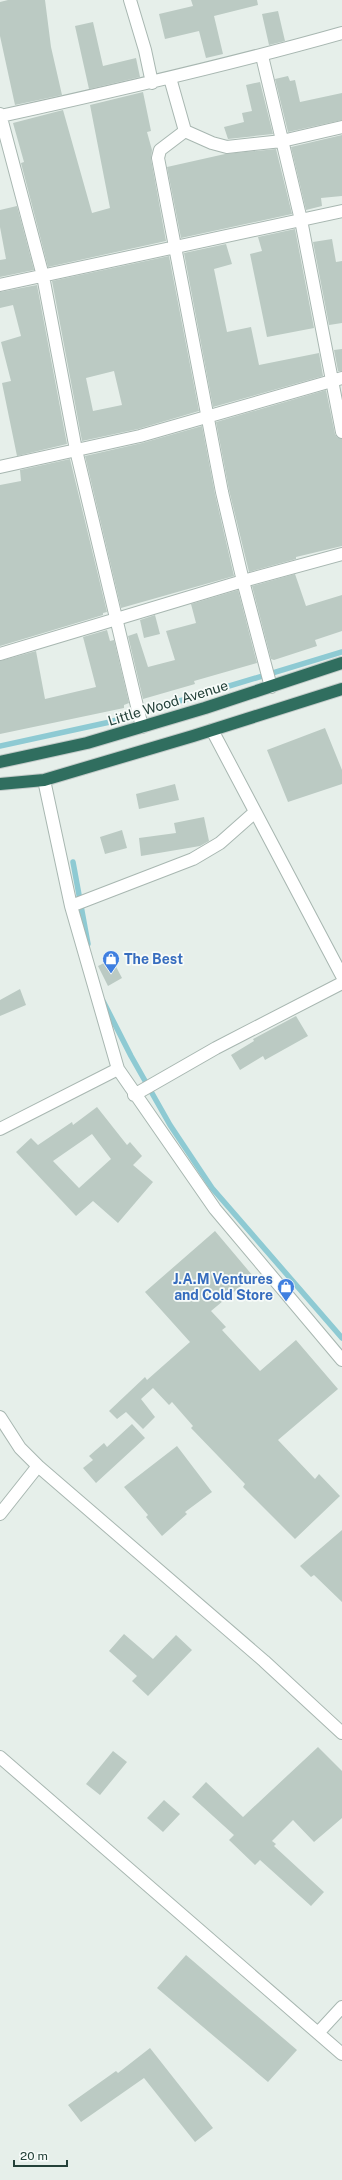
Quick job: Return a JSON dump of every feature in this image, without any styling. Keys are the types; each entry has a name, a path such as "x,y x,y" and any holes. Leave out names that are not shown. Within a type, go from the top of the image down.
{"highway":[{"name":"Little Wood Avenue","path":"0,759 72,747 271,687 342,663"},
{"path":"0,784 44,780 212,730 342,689"}],"street":[{"path":"130,0 145,50 152,83"},
{"path":"142,727 76,450 43,276 0,115 152,83 262,56 342,33"},
{"path":"262,56 301,220 336,379 342,432"},
{"path":"170,78 185,131"},
{"path":"185,131 212,143 227,146 282,141 342,126"},
{"path":"185,131 160,150 158,158 209,417 222,492 243,581 271,687"},
{"path":"0,285 342,212"},
{"path":"0,467 140,436 336,379"},
{"path":"0,654 243,581 342,554"},
{"path":"212,730 342,976"},
{"path":"44,780 71,906 118,1069 134,1095 215,1209 342,1360"},
{"path":"71,906 193,859 220,843 255,812"},
{"path":"134,1095 216,1048 342,983"},
{"path":"0,1130 118,1069"},
{"path":"0,1417 20,1448 38,1466 264,1661 342,1733"},
{"path":"0,1514 38,1466"},
{"path":"0,1757 342,2054"},
{"path":"318,2033 342,2007"}],"building":[{"path":"8,0 45,0 51,47 62,95 15,105 0,36 0,2"},
{"path":"191,0 257,0 258,5 214,16 223,54 206,58 199,31 165,39 159,14 193,6"},
{"path":"278,11 285,41 269,45 262,14"},
{"path":"93,22 103,66 136,58 140,77 89,89 75,26"},
{"path":"288,76 290,81 295,80 300,102 342,93 342,120 288,132 275,79"},
{"path":"260,82 273,134 228,139 224,127 244,122 242,113 252,111 246,85"},
{"path":"143,92 151,131 147,132 152,150 151,159 166,241 48,267 21,163 24,162 13,123 63,110 92,213 110,208 90,105"},
{"path":"342,135 342,196 321,198 322,206 306,210 291,147"},
{"path":"276,149 292,214 181,238 167,167 225,154"},
{"path":"17,206 34,270 0,277 0,260 6,259 0,227 0,210"},
{"path":"295,229 314,328 267,337 250,254 262,251 258,237"},
{"path":"332,239 336,262 342,261 342,323 329,325 313,242"},
{"path":"226,244 232,264 214,269 227,332 251,327 259,365 319,353 323,376 213,407 184,253"},
{"path":"169,256 199,411 138,429 82,441 52,281","holes":["114,371 122,405 93,411 86,378"]},
{"path":"37,285 67,444 17,456 2,383 11,381 1,342 21,336 13,305 0,308 0,292"},
{"path":"342,349 342,371 338,371 334,350"},
{"path":"326,390 335,434 337,437 342,439 342,546 296,557 296,559 249,572 229,490 216,422"},
{"path":"202,426 215,494 234,576 121,608 85,456 142,443"},
{"path":"70,459 107,612 103,613 103,615 0,646 0,485 21,481 20,470"},
{"path":"295,574 306,606 342,595 342,631 315,640 317,646 274,660 271,659 252,586"},
{"path":"238,590 257,663 194,681 195,684 143,699 128,636 137,633 148,667 175,660 166,631 196,623 191,604"},
{"path":"155,615 160,634 144,638 140,620"},
{"path":"107,630 110,641 114,640 129,703 124,705 124,708 0,734 0,661 36,651 45,699 96,687 83,637"},
{"path":"325,728 342,770 342,784 288,802 267,750"},
{"path":"175,784 179,800 139,809 136,794"},
{"path":"204,817 209,841 200,846 141,856 139,838 176,833 174,823"},
{"path":"122,830 127,848 105,854 100,837"},
{"name":"The Best","path":"112,959 122,978 108,986 98,966"},
{"path":"20,989 26,1005 0,1016 0,1000"},
{"path":"296,1016 308,1036 265,1060 263,1056 240,1070 231,1055 254,1041 253,1039"},
{"path":"97,1107 127,1145 130,1142 142,1156 133,1165 153,1182 118,1223 93,1201 76,1216 16,1152 31,1138 38,1145 72,1122 73,1125","holes":["92,1134 111,1159 79,1188 53,1161"]},
{"path":"215,1231 253,1276 211,1311 226,1327 222,1330 260,1371 296,1340 338,1389 278,1440 315,1479 319,1474 340,1496 295,1539 243,1487 245,1484 191,1428 193,1426 172,1402 169,1405 153,1388 141,1399 155,1417 143,1429 126,1412 117,1419 109,1411 145,1377 147,1380 190,1342 145,1292"},
{"path":"132,1424 145,1438 96,1483 83,1468 93,1460 89,1456 104,1443 107,1447"},
{"path":"177,1446 212,1492 185,1512 187,1514 162,1536 146,1517 148,1515 124,1487"},
{"path":"342,1530 342,1602 314,1575 311,1577 300,1566"},
{"path":"124,1634 153,1659 176,1635 192,1650 148,1696 132,1681 137,1676 109,1651"},
{"path":"318,1747 342,1771 342,1818 314,1842 293,1820 272,1841 276,1844 274,1846 324,1892 311,1906 260,1860 255,1865 229,1840 234,1835 192,1797 206,1782 243,1817"},
{"path":"113,1751 127,1762 100,1795 86,1784"},
{"path":"164,1800 180,1814 163,1832 147,1818"},
{"path":"186,1955 297,2050 268,2082 157,1988"},
{"path":"150,2048 213,2128 195,2142 144,2078 81,2122 68,2105 116,2071 118,2073"}],"waterway":[{"path":"0,746 110,722 342,652"},
{"path":"73,862 88,944"},
{"path":"103,1001 131,1056 170,1125 212,1188 342,1338"}],"place":[{"name":"The Best","path":"111,974"},
{"name":"J.A.M Ventures and Cold Store","path":"286,1302"}]}
